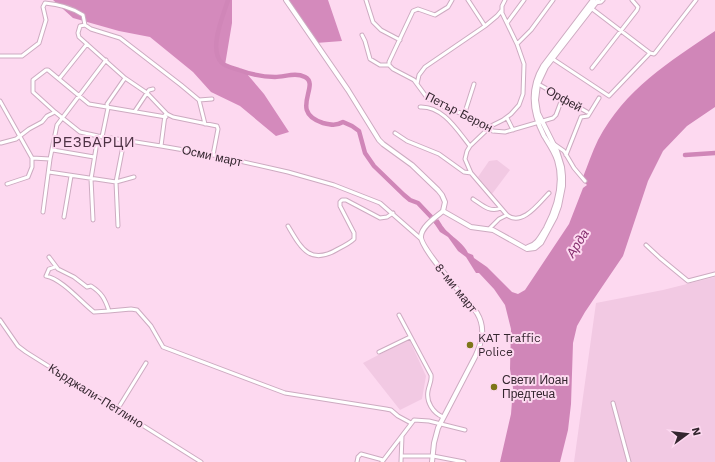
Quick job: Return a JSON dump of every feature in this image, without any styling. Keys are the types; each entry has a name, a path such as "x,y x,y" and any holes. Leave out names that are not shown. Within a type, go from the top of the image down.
{"main road":[{"path":"286,0 344,84 379,140 412,165 442,195 445,202 442,212 422,231 420,238"},
{"path":"442,212 471,227 490,228 528,249 535,248 541,243 555,217 559,206 563,186 563,176 560,159 554,144 540,122 536,100 538,84 542,74 594,1"},
{"path":"524,247 535,244 543,232 554,210 560,177 556,160 534,107 533,96 537,76 549,57 590,7"},
{"name":"8-ми март","path":"420,238 430,256 478,313 482,324 482,335 478,350 440,424 435,439 432,462"}],"street":[{"path":"371,0 367,1 373,22 381,30 400,40"},
{"path":"389,65 389,62 413,11 418,9 435,15 448,7 452,0"},
{"path":"468,0 484,26"},
{"path":"417,84 419,75 425,67 497,16 502,9 505,0"},
{"path":"507,23 524,0"},
{"path":"517,44 530,30 552,0"},
{"path":"594,1 601,2 603,0"},
{"path":"592,68 638,8 632,0"},
{"path":"590,7 650,53 654,54 696,0"},
{"path":"0,56 22,56 39,43 46,20 43,7 45,4 76,11 83,15 85,25 91,29 123,40 199,100 205,124"},
{"path":"502,9 524,64 524,89 519,105 507,118 491,126 470,146 467,151 466,159 471,173 507,215 513,219 524,217 549,193"},
{"path":"85,25 80,26 78,33 79,37 125,78 147,93 164,112 173,118 218,127 213,155"},
{"name":"Петър Берон","path":"362,35 370,59 380,64 389,65 393,69 409,77 417,84 422,93 428,99 451,110 466,115 471,121 493,131 505,132 553,118 556,115 562,98"},
{"path":"86,44 59,79 89,104 166,117"},
{"path":"553,59 608,96 611,95 650,53"},
{"path":"43,212 55,130 60,121 80,97 106,60"},
{"name":"Осми март","path":"59,79 46,70 34,79 34,93 80,132 124,141 213,155 288,172 334,185 376,200 393,213 420,238"},
{"path":"102,137 108,108 107,104 125,78"},
{"path":"466,115 466,109 474,84"},
{"name":"Орфей","path":"540,86 587,112"},
{"path":"134,111 147,93 153,89"},
{"path":"566,155 581,117 588,116 599,98"},
{"path":"199,100 212,99"},
{"path":"0,101 32,158 32,167 28,177 7,184"},
{"path":"420,107 433,108 442,114 470,146"},
{"path":"1,143 16,139 42,122 47,116 55,112"},
{"path":"161,146 166,117 164,112"},
{"path":"507,118 513,130"},
{"path":"395,134 407,141 439,154 464,172 471,173"},
{"path":"93,220 91,179 98,136"},
{"path":"118,226 116,182 124,141"},
{"path":"554,144 566,155 574,168 585,181"},
{"path":"53,150 94,157"},
{"path":"32,158 50,159"},
{"path":"49,172 116,182 134,177"},
{"path":"64,217 71,176"},
{"path":"473,199 488,209 493,210 501,208"},
{"path":"288,226 304,250 313,256 324,256 332,253 354,239 354,233 340,206 340,202 342,200 350,202 380,218 387,217 393,213"},
{"path":"490,228 499,219 507,215"},
{"path":"646,245 688,281 715,274"},
{"path":"49,257 54,262 55,267 74,277 87,287 91,286 100,292 104,297 109,311"},
{"path":"55,267 49,269 46,276 53,278 94,312 98,313 130,309 137,310 151,326 163,347 285,393 391,410 398,416 411,423"},
{"path":"399,315 431,375 428,391 429,402 435,412 443,417"},
{"name":"Кърджали-Петлино","path":"0,320 18,346 26,352 201,462"},
{"path":"379,352 410,337"},
{"path":"117,410 146,363"},
{"path":"613,403 629,462"},
{"path":"357,462 358,457 361,454 382,461 414,420 420,419 465,430"},
{"path":"401,462 402,436"},
{"path":"402,456 433,456 464,462"}],"shaded area":[{"path":"53,0 232,0 232,23 225,65 247,74 264,94 289,132 276,136 240,106 211,92 193,72 150,37 119,31 73,18"},
{"path":"286,0 328,0 342,41 316,43"},
{"path":"497,160 510,170 492,194 478,177 489,161"},
{"path":"715,277 715,462 574,462 596,303 663,290"},
{"path":"409,339 426,376 422,399 400,410 363,363"}],"water":[{"name":"Арда","path":"715,31 715,107 687,126 663,151 648,181 623,256 577,326 573,343 571,404 568,430 560,462 500,462 511,414 513,388 510,369 511,329 505,305 494,289 479,273 476,273 466,257 458,251 448,237 440,232 434,223 438,219 445,229 462,244 468,253 473,255 474,258 487,267 512,292 518,294 525,290 569,224 583,188 587,185 583,177 592,154 598,140 609,122 621,106 649,78"}],"waterway":[{"path":"228,0 216,42 216,50 222,63 226,66 262,76 275,77 298,75 305,77 309,81 310,86 306,106 308,112 313,118 331,125 336,125 343,122 359,131 365,153 374,166 404,195 410,200 418,203 436,222"},
{"path":"685,155 715,153"}],"place":[{"name":"KAT Traffic Police","path":"470,345"},
{"name":"Свети Иоан Предтеча","path":"494,387"}],"district":[{"name":"РЕЗБАРЦИ","path":"94,142"}]}
